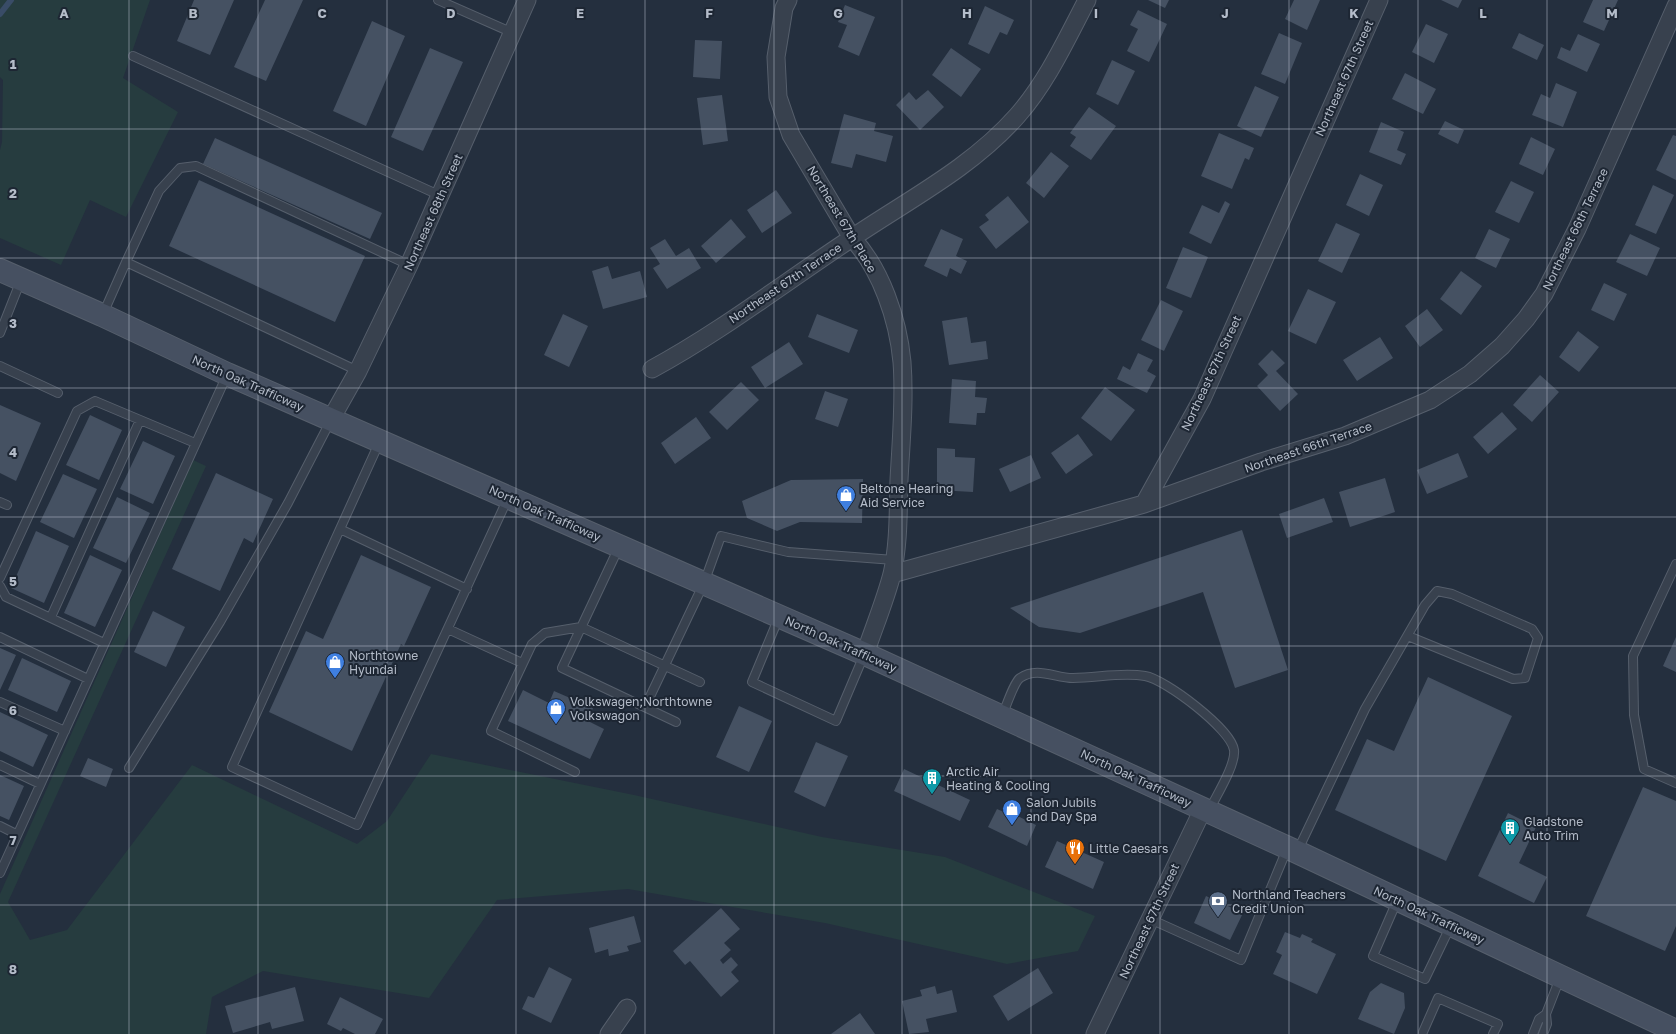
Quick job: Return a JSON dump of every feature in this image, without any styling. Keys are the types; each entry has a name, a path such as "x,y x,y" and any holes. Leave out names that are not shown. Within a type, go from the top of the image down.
{"main road":[{"name":"North Oak Trafficway","path":"0,270 102,315 227,374 780,616 1002,716 1206,810 1676,1031"}],"street":[{"name":"Northeast 68th Street","path":"331,420 358,371 409,265 528,0"},
{"name":"Northeast 67th Place","path":"788,0 784,8 776,57 778,97 791,135 852,238 864,251 878,278 895,326 902,362 902,426 896,541 893,567 865,654"},
{"name":"Northeast 67th Terrace","path":"652,369 690,348 852,238 953,173 987,145 1017,116 1054,64 1087,0"},
{"name":"Northeast 67th Street","path":"1144,504 1202,399 1379,0"},
{"name":"Northeast 66th Terrace","path":"1144,504 1261,462 1345,436 1430,400 1470,374 1502,346 1526,319 1544,294 1558,267 1577,229 1676,6"},
{"path":"893,567 1144,504"},
{"name":"Northeast 67th Street","path":"1095,1034 1150,919 1206,810"},
{"path":"609,1034 627,1008"}],"lane":[{"path":"438,0 514,34"},
{"path":"133,56 441,196"},
{"path":"102,315 159,191 180,168 196,166 409,265"},
{"path":"126,262 358,371"},
{"path":"0,333 22,280"},
{"path":"0,366 58,393"},
{"path":"0,873 16,834 65,731 227,374"},
{"path":"0,578 77,411 95,401 195,443"},
{"path":"51,617 140,420"},
{"path":"129,768 220,622 288,503 331,420"},
{"path":"380,441 232,767 357,825 509,497"},
{"path":"340,529 466,589"},
{"path":"645,707 704,583 721,536 788,552 893,567"},
{"path":"620,546 562,668 676,722"},
{"path":"1676,564 1633,656 1634,714 1644,768 1676,783"},
{"path":"0,586 6,597 104,643"},
{"path":"1150,919 1241,960 1292,851 1365,710 1425,605 1437,591 1452,594 1532,629 1538,638 1525,678 1514,679 1408,636"},
{"path":"780,616 752,682 836,721 865,654"},
{"path":"575,772 491,730 532,644 545,633 582,627 700,682"},
{"path":"448,629 522,663"},
{"path":"0,637 88,680"},
{"path":"1002,716 1018,678 1030,672 1044,672 1072,678 1120,675 1146,676 1169,686 1208,716 1230,741 1234,749 1233,760 1206,810"},
{"path":"0,702 65,731"},
{"path":"0,765 40,784"},
{"path":"0,826 16,834"},
{"path":"1397,900 1373,956 1425,979 1451,925"},
{"path":"1543,1034 1547,1024 1546,1014 1561,977"},
{"path":"1424,1033 1438,998 1498,1024 1493,1034"},
{"path":"1533,1034 1539,1019 1546,1014"}],"green space":[{"path":"0,0 150,0 123,78 178,112 126,217 90,200 61,265 0,238 0,150 2,142 3,80 0,77"},
{"path":"193,460 206,466 8,902 30,940 67,930 192,765 357,844 387,821 431,754 634,795 822,837 945,857 1095,916 1078,951 1007,964 825,923 628,889 497,900 429,998 263,971 212,997 206,1034 0,1034 0,894"}],"building":[{"path":"194,0 234,0 210,55 177,41"},
{"path":"265,0 303,0 266,81 234,67"},
{"path":"1148,0 1169,0 1165,8"},
{"path":"1294,0 1320,0 1307,30 1285,19"},
{"path":"1441,0 1462,0 1458,8"},
{"path":"1593,0 1618,0 1604,31 1583,22"},
{"path":"845,5 875,17 859,56 838,47 847,25 838,22"},
{"path":"985,6 1014,20 1007,35 1000,32 989,54 968,44"},
{"path":"1138,10 1167,24 1149,62 1127,51 1138,29 1130,25"},
{"path":"372,21 405,36 366,126 333,111"},
{"path":"1426,24 1448,34 1434,63 1412,52"},
{"path":"1279,33 1302,43 1285,84 1261,74"},
{"path":"1519,33 1544,45 1537,60 1512,48"},
{"path":"1578,34 1600,44 1587,72 1557,58 1561,47 1570,51"},
{"path":"695,40 722,41 720,79 693,77"},
{"path":"430,48 463,62 423,151 391,137"},
{"path":"951,48 981,69 961,97 932,75"},
{"path":"1112,60 1135,71 1118,105 1096,94"},
{"path":"1405,73 1436,89 1423,114 1392,99"},
{"path":"1556,83 1577,92 1563,127 1532,115 1541,94 1550,98"},
{"path":"1255,86 1279,97 1261,137 1237,126"},
{"path":"928,90 944,107 920,130 896,105 909,92 916,100"},
{"path":"722,95 728,141 703,145 697,98"},
{"path":"1089,107 1116,126 1091,160 1070,146 1076,137 1070,133"},
{"path":"844,114 876,123 874,131 893,136 886,162 856,154 852,168 831,163"},
{"path":"1445,121 1464,130 1458,144 1438,134"},
{"path":"1381,122 1404,132 1397,150 1406,154 1401,165 1369,152"},
{"path":"1219,133 1254,148 1249,160 1245,158 1232,189 1201,176"},
{"path":"1673,135 1676,136 1676,180 1656,170"},
{"path":"1531,137 1555,149 1543,175 1519,164"},
{"path":"215,138 382,213 370,239 203,164"},
{"path":"1051,152 1069,166 1044,198 1026,183"},
{"path":"1360,174 1383,185 1369,216 1346,205"},
{"path":"199,180 365,256 335,322 169,246"},
{"path":"1511,181 1534,192 1519,223 1495,212"},
{"path":"1653,185 1674,195 1656,234 1635,225"},
{"path":"776,190 792,213 762,233 747,210"},
{"path":"1008,196 1029,222 996,249 979,227 989,220 985,215"},
{"path":"1225,201 1230,204 1211,244 1189,233 1202,205 1219,213"},
{"path":"731,219 746,237 716,263 701,246"},
{"path":"1336,223 1360,234 1342,273 1318,261"},
{"path":"941,229 963,239 956,256 967,261 961,274 950,268 947,277 924,266"},
{"path":"1489,229 1510,239 1496,268 1475,258"},
{"path":"1630,234 1660,248 1647,276 1616,262"},
{"path":"665,239 676,256 689,248 701,268 667,289 653,268 660,264 650,248"},
{"path":"1183,247 1208,257 1191,298 1166,288"},
{"path":"608,266 612,279 640,271 647,297 603,309 592,271"},
{"path":"1461,271 1482,286 1461,315 1440,299"},
{"path":"1604,283 1627,294 1614,321 1591,310"},
{"path":"1308,289 1336,302 1316,344 1288,331"},
{"path":"1161,300 1183,311 1164,351 1141,340"},
{"path":"1427,309 1443,330 1420,347 1405,326"},
{"path":"563,314 588,326 569,367 544,355"},
{"path":"817,314 858,330 849,353 808,337"},
{"path":"967,317 971,343 986,341 988,359 949,365 942,321"},
{"path":"1578,331 1599,347 1579,372 1559,357"},
{"path":"1380,337 1393,358 1357,381 1343,360"},
{"path":"789,342 803,364 765,388 751,367"},
{"path":"1272,350 1285,363 1276,371 1298,394 1280,411 1257,386 1268,375 1258,364"},
{"path":"1138,353 1153,360 1147,371 1156,376 1147,393 1117,379 1123,366 1130,370"},
{"path":"1540,375 1559,392 1532,422 1513,405"},
{"path":"952,379 976,381 975,397 987,398 985,413 977,413 976,425 949,423"},
{"path":"741,382 759,400 727,430 709,412"},
{"path":"1105,387 1135,410 1111,441 1081,418"},
{"path":"825,391 848,399 838,427 815,419"},
{"path":"0,405 41,423 16,481 0,473"},
{"path":"1502,412 1517,429 1488,454 1473,437"},
{"path":"90,415 122,430 99,480 66,465"},
{"path":"696,417 711,438 675,464 661,443"},
{"path":"1078,434 1093,455 1066,474 1051,453"},
{"path":"143,441 175,456 153,504 120,489"},
{"path":"937,448 955,449 955,457 975,458 973,492 937,490"},
{"path":"1458,453 1468,477 1427,494 1417,470"},
{"path":"1031,455 1041,478 1010,492 999,469"},
{"path":"216,473 273,499 253,543 244,538 220,591 172,569"},
{"path":"63,474 97,489 74,538 40,522"},
{"path":"1385,478 1395,512 1350,527 1339,492"},
{"path":"863,479 862,523 800,522 777,531 747,518 742,501 791,480"},
{"path":"117,497 150,513 126,563 93,548"},
{"path":"1324,498 1333,522 1287,538 1279,514"},
{"path":"1242,530 1288,670 1235,688 1203,592 1080,633 1039,627 1010,608"},
{"path":"36,531 69,546 44,603 11,588"},
{"path":"90,555 122,570 95,627 64,613"},
{"name":"Northtowne Hyundai","path":"361,555 431,587 404,646 401,644 352,751 269,712 306,631 323,639"},
{"path":"153,611 185,627 166,667 134,652"},
{"path":"1676,637 1676,672 1663,666"},
{"path":"0,648 16,655 0,690"},
{"path":"22,658 71,681 57,712 8,690"},
{"path":"1428,677 1512,716 1446,861 1335,810 1367,739 1394,751"},
{"name":"Volkswagen;Northtowne Volkswagon","path":"523,690 549,703 554,691 593,708 588,721 604,729 590,759 508,721"},
{"path":"739,706 772,721 749,772 716,757"},
{"path":"0,712 48,735 33,767 0,751"},
{"path":"816,742 848,756 825,807 794,792"},
{"path":"88,758 113,769 106,787 80,776"},
{"name":"Arctic Air Heating & Cooling","path":"904,769 970,800 960,821 894,791"},
{"path":"0,775 24,786 9,820 0,816"},
{"path":"1643,787 1676,801 1676,926 1665,951 1586,916"},
{"name":"Salon Jubils and Day Spa","path":"997,809 1006,813 1007,811 1036,825 1027,846 988,827"},
{"name":"Gladstone Auto Trim","path":"1508,813 1536,827 1519,863 1547,877 1534,903 1478,876"},
{"name":"Little Caesars","path":"1057,841 1104,862 1093,889 1045,867"},
{"name":"Northland Teachers Credit Union","path":"1206,896 1243,913 1230,940 1194,923"},
{"path":"721,908 740,929 724,943 731,950 720,960 723,964 731,957 738,965 731,972 739,981 721,997 690,961 685,965 673,951"},
{"path":"634,916 641,942 627,946 629,951 609,956 608,949 595,953 589,928"},
{"path":"1285,932 1300,938 1302,934 1313,939 1311,942 1336,954 1317,994 1273,974 1282,955 1276,952"},
{"path":"549,967 572,979 551,1023 522,1009 528,996 534,998"},
{"path":"1038,968 1053,993 1008,1021 993,996"},
{"path":"1381,983 1404,993 1405,1008 1394,1034 1358,1019 1370,992"},
{"path":"935,986 937,994 952,990 957,1012 926,1019 929,1032 909,1034 902,1001 922,996 920,990"},
{"path":"295,987 304,1021 272,1029 270,1022 233,1033 225,1006"},
{"path":"340,997 383,1019 375,1034 355,1034 343,1028 341,1031 327,1024"},
{"path":"860,1013 875,1034 831,1034"}],"waterway":[{"path":"0,14 11,0"}],"place":[{"name":"Beltone Hearing Aid Service","path":"846,512"},
{"name":"Northtowne Hyundai","path":"335,679"},
{"name":"Volkswagen;Northtowne Volkswagon","path":"556,725"},
{"name":"Arctic Air Heating & Cooling","path":"932,795"},
{"name":"Salon Jubils and Day Spa","path":"1012,826"},
{"name":"Gladstone Auto Trim","path":"1510,845"},
{"name":"Little Caesars","path":"1075,865"},
{"name":"Northland Teachers Credit Union","path":"1218,918"}]}
